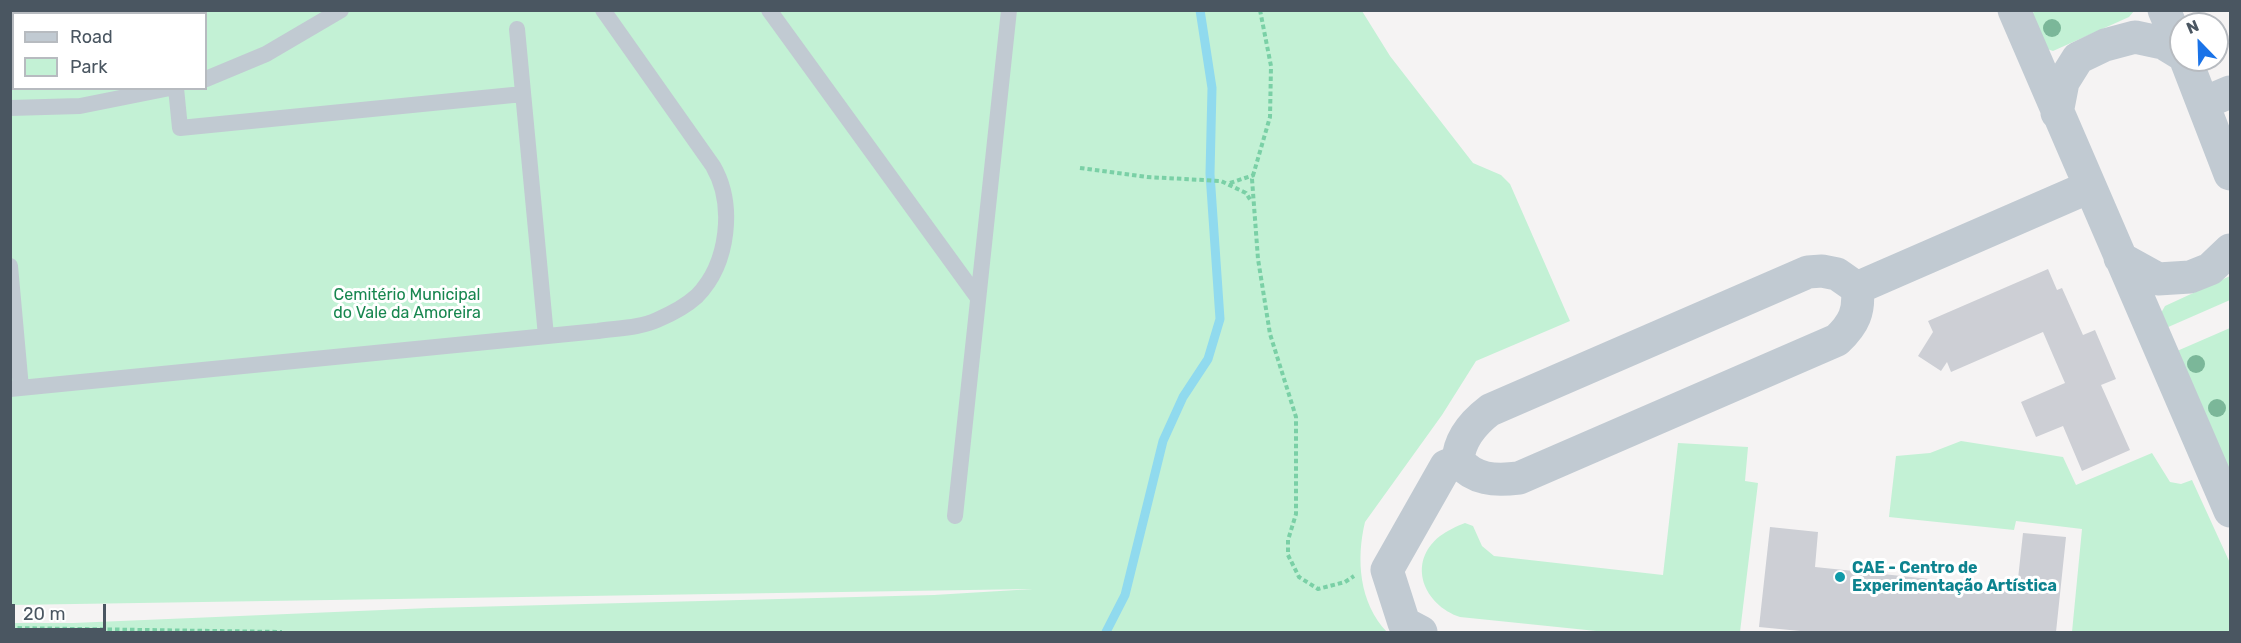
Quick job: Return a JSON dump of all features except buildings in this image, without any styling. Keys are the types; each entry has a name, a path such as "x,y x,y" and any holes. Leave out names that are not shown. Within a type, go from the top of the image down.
{"street":[{"path":"2014,10 2230,511"},
{"path":"2057,113 2063,82 2078,58 2105,45 2134,37 2163,43 2169,47"},
{"path":"2196,72 2217,98 2230,174"},
{"path":"1857,288 2089,187"},
{"path":"2120,258 2158,279 2190,277 2210,269 2230,250"},
{"path":"1808,272 1837,274 1857,288 1859,304 1856,317 1848,330 1837,340 1519,478 1504,480 1470,474 1458,461 1458,448 1467,433 1490,410 1720,310 1808,272"},
{"path":"1421,633 1404,623 1387,570 1446,466 1458,461"}],"lane":[{"path":"207,78 266,54 341,10"},
{"path":"10,266 16,389 546,336 636,326 656,321 678,310 697,295 711,275 723,239 726,206 718,176 603,10"},
{"path":"769,10 978,298"},
{"path":"955,516 1009,10"},
{"path":"517,29 546,336"},
{"path":"10,108 80,106 160,90"},
{"path":"176,90 180,128 523,94"}],"path":[{"path":"1260,10 1271,66 1270,117 1251,189 1258,259 1270,334 1296,417 1296,514 1288,540 1288,555 1299,578 1318,589 1346,582 1361,571"},
{"path":"1080,168 1228,183 1246,193 1253,204"},
{"path":"1228,183 1254,175"},
{"path":"10,628 47,626 134,631 205,629 282,633"}],"green space":[{"path":"2038,10 2134,11 2129,17 2053,51 2047,49 2028,15"},
{"name":"Cemitério Municipal do Vale da Amoreira","path":"11,11 1362,11 1390,56 1473,163 1501,175 1510,184 1570,321 1476,361 1442,415 1365,522 1361,551 1362,580 1370,608 1387,632 11,632 10,623 73,623 430,608 934,595 1033,589 11,605"},
{"path":"2230,276 2230,300 2166,328 2161,313 2165,306"},
{"path":"2230,328 2230,473 2177,351"},
{"path":"1961,441 2063,457 2076,485 2152,453 2170,482 2181,484 2192,480 2230,563 2230,632 2072,632 2082,529 2016,521 2014,530 1889,517 1896,456 1930,453"},
{"path":"1678,443 1748,447 1745,481 1758,483 1740,632 1606,632 1460,617 1447,611 1429,593 1422,570 1424,558 1440,536 1465,523 1473,526 1482,546 1494,556 1663,575"}],"waterway":[{"path":"1106,632 1125,595 1163,441 1183,397 1208,359 1220,319 1210,174 1212,88 1200,10"}],"place":[{"name":"CAE - Centro de Experimentação Artística","path":"1840,577"}]}
